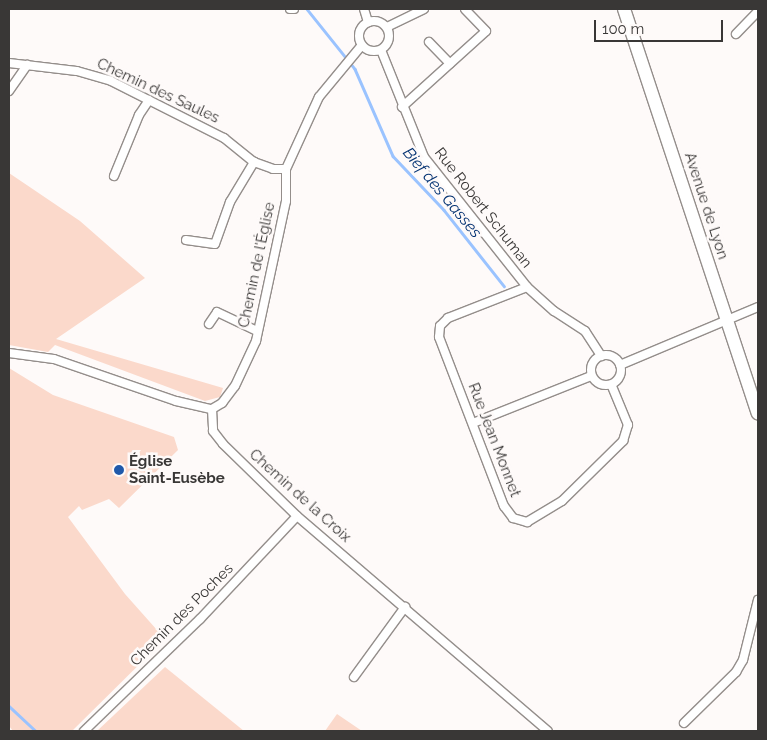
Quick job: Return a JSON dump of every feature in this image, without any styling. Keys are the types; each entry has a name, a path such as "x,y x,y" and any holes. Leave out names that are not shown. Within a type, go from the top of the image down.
{"main road":[{"name":"Avenue de Lyon","path":"624,9 758,413"}],"street":[{"path":"364,9 368,22"},
{"path":"387,26 424,9"},
{"path":"402,106 486,31 465,9"},
{"path":"736,34 758,11"},
{"path":"752,18 758,24"},
{"path":"378,21 387,26 389,40 381,50 371,51 362,45 360,32 368,22 378,21"},
{"path":"430,42 450,64"},
{"name":"Chemin de l'Église","path":"212,409 222,403 236,386 248,362 257,331 286,201 286,169 319,97 362,45"},
{"name":"Rue Robert Schuman","path":"381,50 424,157 527,287 554,311 585,332 601,356"},
{"name":"Chemin des Saules","path":"9,62 90,73 224,138 254,162 273,170 286,169"},
{"path":"9,91 28,65"},
{"path":"114,176 139,115 149,100"},
{"path":"186,240 215,244 230,202 254,162"},
{"name":"Rue Jean Monnet","path":"527,287 448,318 440,326 439,337 504,506 513,518 528,522 562,501 623,441 628,425 611,384"},
{"path":"620,365 758,307"},
{"path":"209,324 217,312 257,331"},
{"path":"9,353 54,359 176,401 212,409"},
{"path":"601,356 612,357 620,365 618,378 611,384 602,385 592,376 592,364 601,356"},
{"path":"473,423 592,376"},
{"name":"Chemin de la Croix","path":"212,409 213,431 223,444 298,516 548,731"},
{"name":"Chemin des Poches","path":"84,731 200,619 298,516"},
{"path":"684,723 736,672 742,660 758,600"},
{"path":"354,677 405,607"}],"shaded area":[{"path":"9,173 80,221 145,278 56,339 223,388 220,397 205,401 55,345 48,352 9,345"},
{"path":"9,368 53,395 174,437 178,450 119,508 109,499 82,510 79,506 68,517 125,594 165,639 72,731 13,731 9,726"},
{"path":"165,667 244,731 97,731"},
{"path":"337,714 362,731 325,731"}],"waterway":[{"name":"Bief des Gasses","path":"307,9 355,69 393,156 444,210 504,286"},
{"path":"9,706 36,731"}],"place":[{"name":"Église Saint-Eusèbe","path":"119,470"}]}
